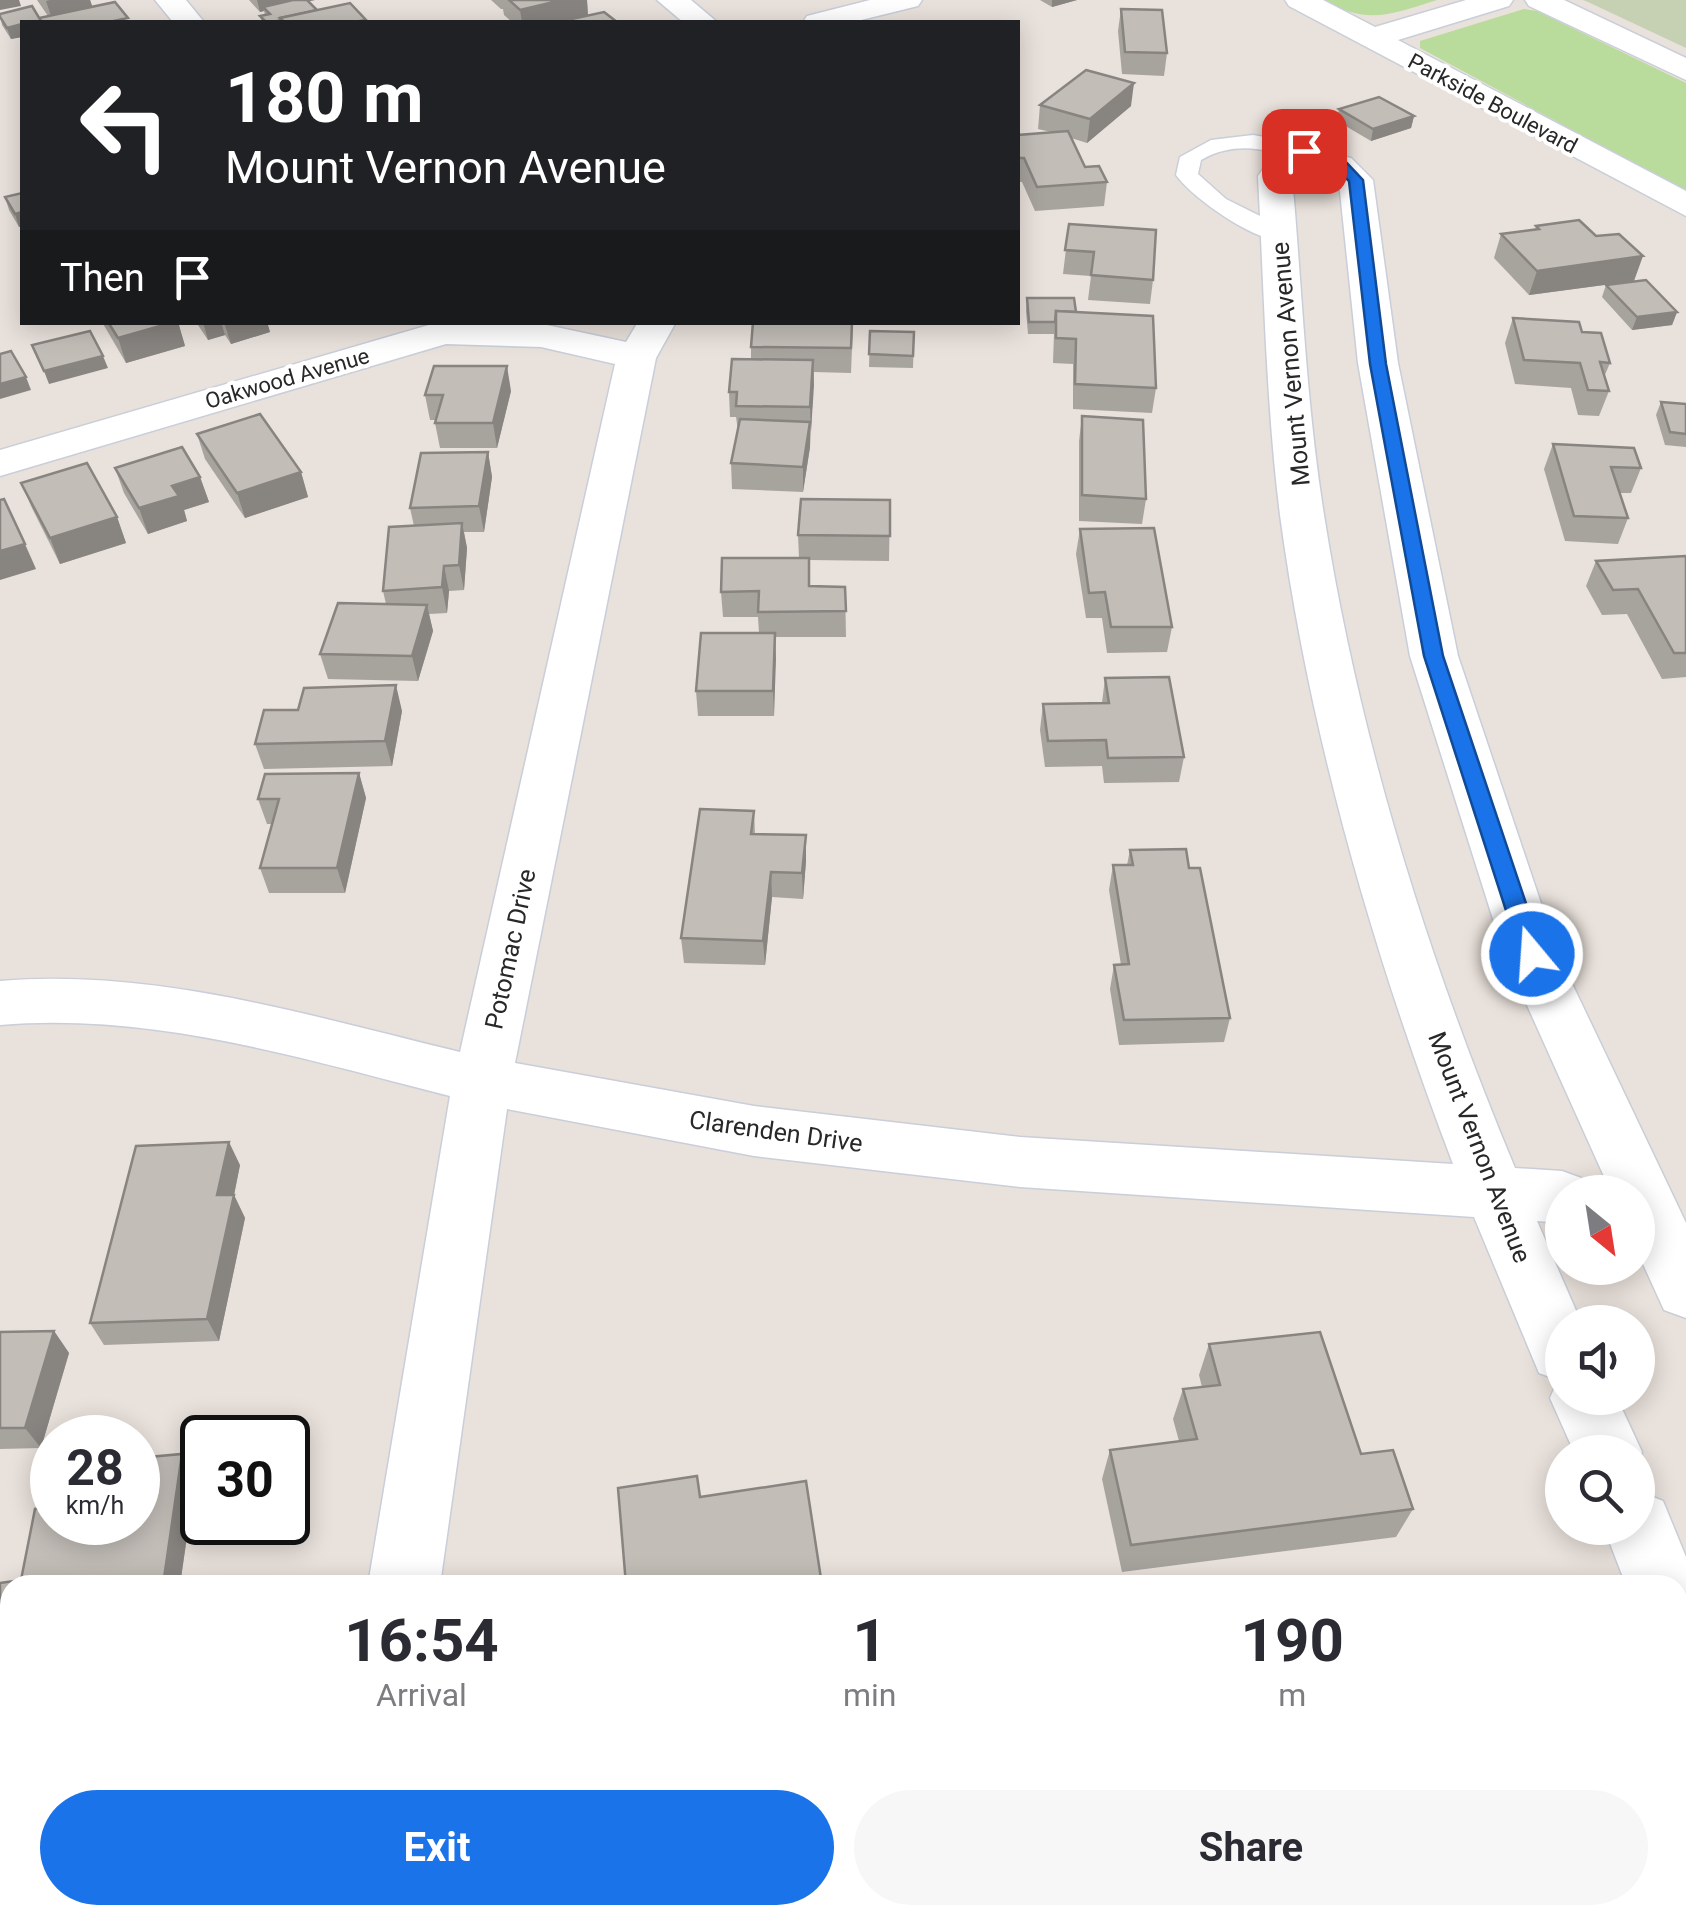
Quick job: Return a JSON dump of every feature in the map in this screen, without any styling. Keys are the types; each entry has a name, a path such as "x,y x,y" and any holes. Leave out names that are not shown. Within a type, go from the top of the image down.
{"street":[{"path":"170,0 187,20"},
{"path":"672,0 699,20"},
{"path":"826,20 907,0"},
{"name":"Parkside Boulevard","path":"1300,0 1686,205"},
{"path":"1372,38 1498,0"},
{"path":"1540,0 1686,70"},
{"path":"1316,157 1341,165 1356,180 1378,364 1434,656 1532,954 1657,1203 1686,1290"},
{"name":"Mount Vernon Avenue","path":"1316,157 1301,158 1280,167 1276,176 1306,540 1347,752 1378,862 1492,1192 1545,1313"},
{"name":"Oakwood Avenue","path":"0,463 443,328 647,340"},
{"name":"Potomac Drive","path":"406,1575 482,1081 647,340"},
{"name":"Clarenden Drive","path":"0,1003 35,1000 216,1015 482,1081 754,1131 1020,1162 1545,1196"},
{"path":"1646,1545 1658,1575"}],"lane":[{"path":"1280,235 1230,213 1202,194 1187,175 1191,157 1213,146 1260,143 1316,157"}],"green space":[{"path":"1322,0 1437,0 1405,10 1366,15"},
{"path":"1583,0 1686,0 1686,48 1588,2"},
{"path":"1524,9 1537,11 1686,83 1686,191 1420,48 1420,41"}],"building":[{"path":"307,0 317,10 282,20 264,20 260,16 270,14 263,7"},
{"path":"509,0 562,0 520,10"},
{"path":"115,2 128,18 40,20"},
{"path":"350,3 366,20 282,20"},
{"path":"32,6 40,20 20,20 20,25 7,28 0,14"},
{"path":"1121,9 1162,10 1167,53 1125,52"},
{"path":"604,12 614,20 567,20"},
{"path":"1086,70 1134,83 1090,119 1040,105"},
{"path":"1379,97 1414,116 1373,129 1339,109"},
{"path":"1068,131 1085,167 1099,166 1107,182 1037,187 1024,158 1020,158 1020,135"},
{"path":"20,193 20,213 15,214 5,197"},
{"path":"1579,220 1596,236 1619,234 1643,256 1537,271 1501,234 1539,229 1536,226"},
{"path":"1069,224 1156,230 1153,280 1091,275 1094,252 1065,250"},
{"path":"1646,280 1677,312 1637,317 1606,285"},
{"path":"1027,298 1074,298 1076,312 1056,311 1055,322 1029,322"},
{"path":"1056,311 1153,316 1156,388 1075,384 1076,339 1056,338"},
{"path":"1513,318 1579,322 1582,332 1601,333 1610,363 1600,362 1609,391 1588,390 1580,363 1524,360"},
{"path":"110,325 164,325 118,338"},
{"path":"753,325 852,325 851,348 751,347"},
{"path":"90,331 103,356 44,371 32,345"},
{"path":"870,331 914,332 913,356 869,354"},
{"path":"11,351 26,377 0,384 0,354"},
{"path":"732,359 813,360 810,407 736,406 737,392 729,392"},
{"path":"434,366 507,366 493,423 435,423 443,395 425,395"},
{"path":"1661,402 1686,404 1686,434 1670,432"},
{"path":"260,414 301,472 237,493 197,434"},
{"path":"1082,416 1143,420 1146,499 1082,495"},
{"path":"740,419 810,422 803,467 731,463"},
{"path":"1553,444 1634,448 1641,468 1611,467 1628,518 1574,516"},
{"path":"182,447 200,477 172,486 179,496 139,508 115,468"},
{"path":"488,452 479,506 410,508 421,453"},
{"path":"87,463 117,517 50,538 21,483"},
{"path":"4,499 25,544 0,551 0,500"},
{"path":"801,499 890,500 890,536 798,535"},
{"path":"462,523 459,565 444,566 442,587 383,591 389,527"},
{"path":"1154,528 1172,627 1111,627 1105,592 1089,593 1080,529"},
{"path":"1686,556 1686,653 1674,653 1638,589 1613,590 1596,561"},
{"path":"722,558 809,558 809,586 845,587 846,611 758,612 759,591 721,592"},
{"path":"338,603 427,605 412,656 320,654"},
{"path":"701,633 775,633 773,691 696,691"},
{"path":"1169,677 1184,757 1108,758 1106,740 1048,741 1043,704 1109,703 1105,678"},
{"path":"396,685 385,741 255,744 264,710 298,710 304,688"},
{"path":"359,773 337,868 260,868 279,799 258,799 265,774"},
{"path":"700,809 754,811 751,834 806,835 802,873 771,872 763,941 681,938"},
{"path":"1186,849 1189,868 1200,868 1230,1018 1124,1020 1114,965 1129,964 1113,865 1133,865 1130,850"},
{"path":"229,1142 217,1195 234,1195 207,1319 90,1323 136,1146"},
{"path":"54,1331 25,1428 0,1428 0,1332"},
{"path":"1320,1332 1361,1454 1393,1450 1413,1509 1131,1545 1110,1450 1197,1439 1183,1389 1220,1385 1209,1344"},
{"path":"180,1454 164,1575 22,1575 30,1534 30,1545 160,1545 160,1456"},
{"path":"697,1476 700,1497 806,1481 820,1575 625,1575 618,1488"}],"route":[{"path":"1304,151 1341,165 1356,180 1378,364 1402,507 1434,656 1532,954"}]}
